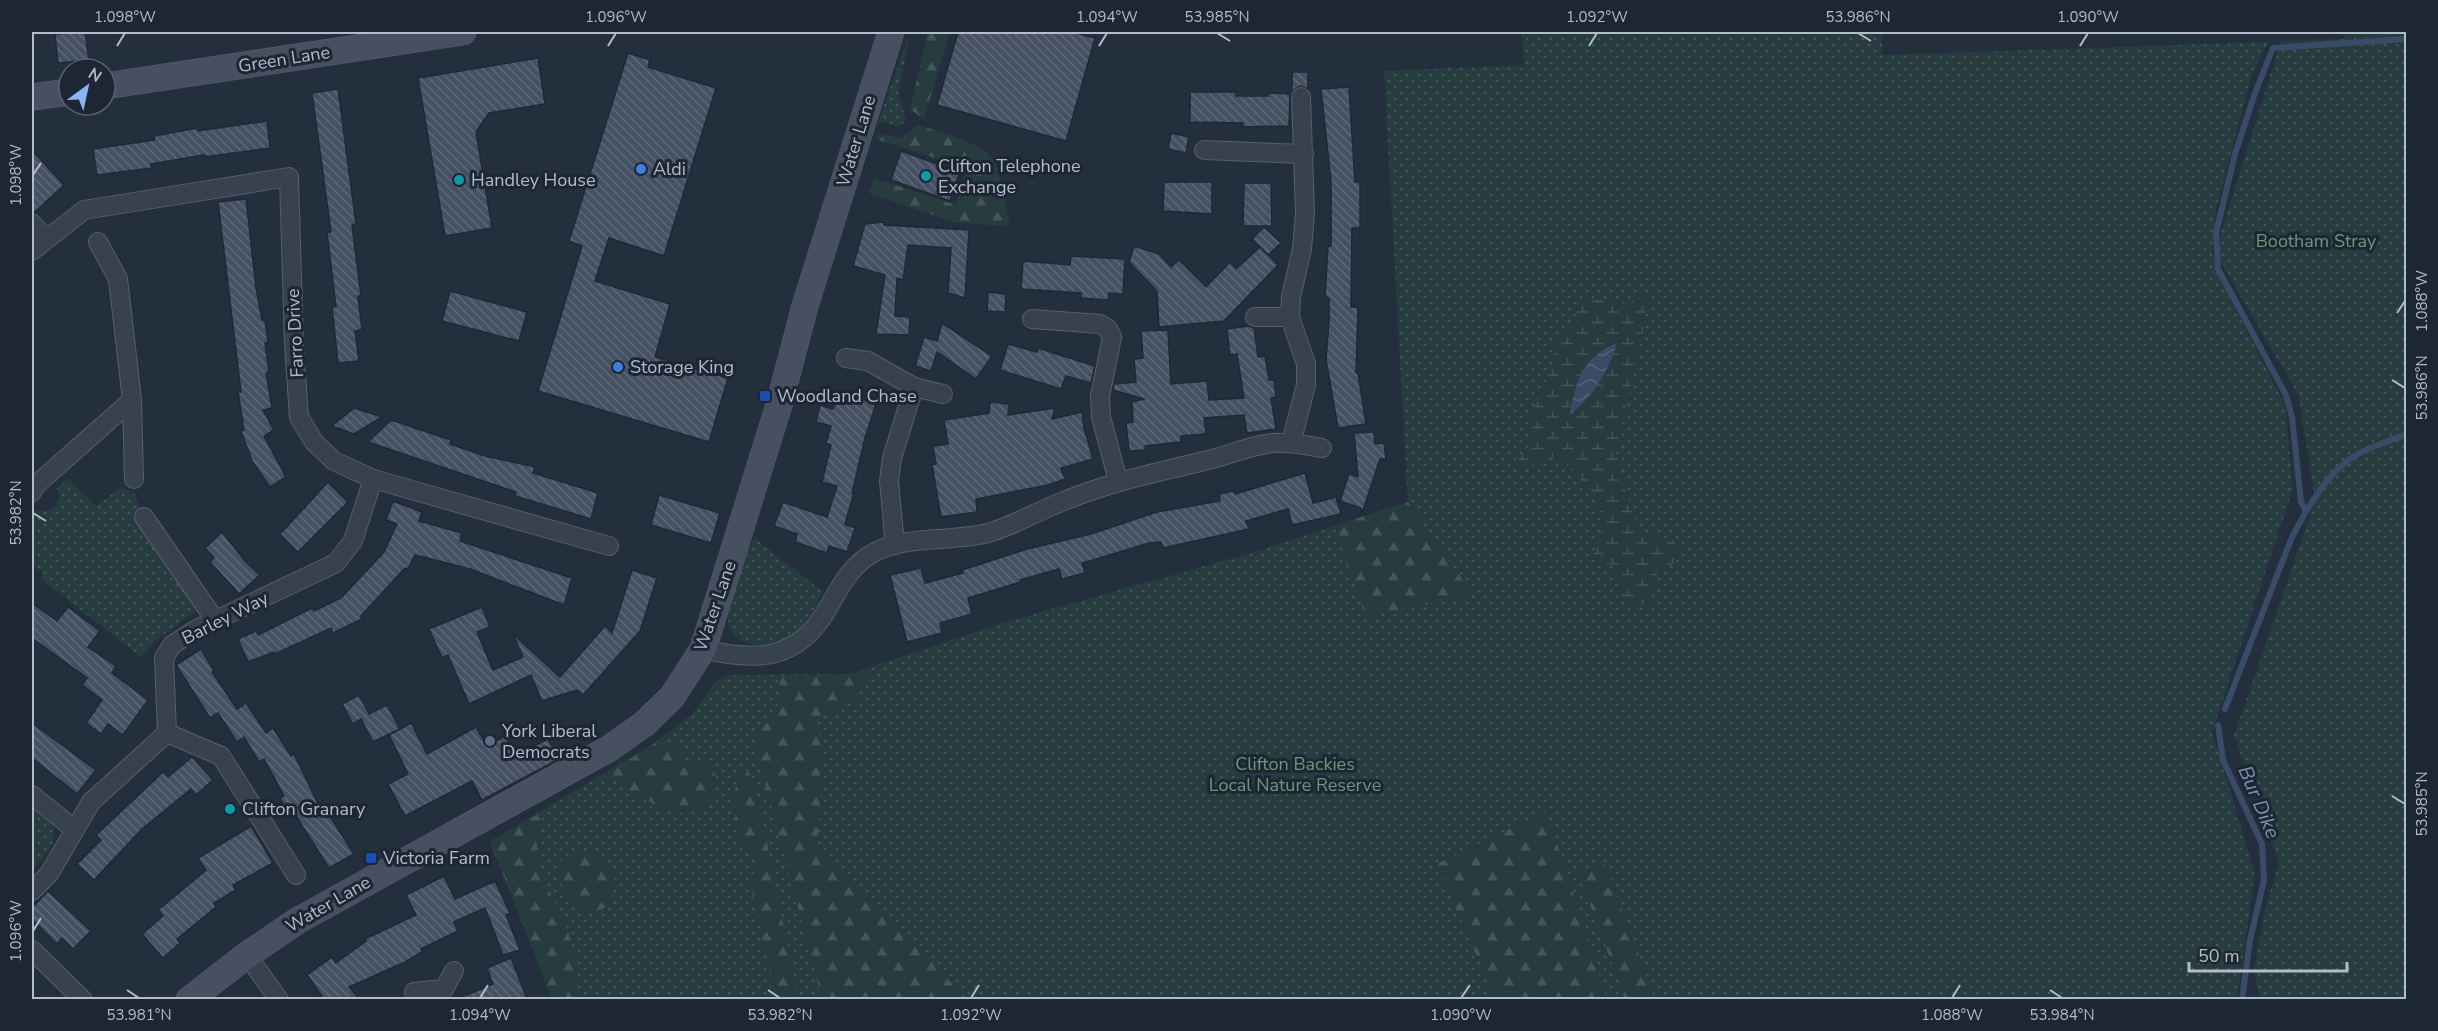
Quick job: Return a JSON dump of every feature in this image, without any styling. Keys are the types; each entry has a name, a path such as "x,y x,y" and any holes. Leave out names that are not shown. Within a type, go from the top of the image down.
{"street":[{"name":"Green Lane","path":"117,84 463,32"},
{"name":"Water Lane","path":"189,999 247,955 345,893 610,748 644,723 672,697 703,649 779,405 805,306 891,32"},
{"path":"32,97 57,94"},
{"path":"1291,443 1306,385 1306,364 1290,317 1291,297 1296,278 1305,213 1301,97"},
{"path":"1204,150 1304,154"},
{"name":"Farro Drive","path":"32,251 84,210 289,177 294,345 299,417 314,442 334,461 373,479 609,546"},
{"path":"32,223 46,239"},
{"path":"98,242 118,279 131,372 134,478"},
{"path":"1255,317 1290,317"},
{"path":"1032,319 1100,324 1108,329 1112,337 1100,396 1101,417 1118,481"},
{"path":"846,358 880,366 914,387 943,394"},
{"path":"895,545 889,504 889,481 892,458 914,387"},
{"path":"33,486 132,400"},
{"path":"703,649 741,656 770,656 787,649 802,640 816,626 837,590 854,568 877,551 895,545 957,539 988,533 1118,481 1251,447 1291,443 1322,448"},
{"name":"Barley Way","path":"167,733 164,658 172,645 215,620 336,563 353,541 373,479"},
{"path":"144,517 215,620"},
{"path":"32,891 49,874 91,802 167,733 221,756 296,875"},
{"path":"32,795 75,830"},
{"path":"32,950 82,999"},
{"path":"247,955 279,999"},
{"path":"414,992 445,994 454,971"}],"green space":[{"path":"928,32 950,32 924,119 910,109"},
{"name":"Clifton Backies Local Nature Reserve","path":"1521,32 1882,32 1882,55 2268,42 2251,77 2216,209 2212,251 2217,274 2285,404 2293,489 2212,732 2255,873 2237,999 552,999 526,927 489,842 655,743 692,714 715,683 727,675 849,674 1002,623 1251,553 1408,502 1384,71 1524,65"},
{"name":"Bootham Stray","path":"2345,32 2406,32 2406,999 2260,999 2254,971 2264,914 2279,862 2234,736 2315,501 2299,396 2215,252 2281,41 2344,39"},
{"path":"910,33 898,94 906,119 901,126 878,122"},
{"path":"918,125 961,139 982,149 990,156 997,165 1010,226 956,223 869,193 874,178 956,205 966,168 876,139 878,134 901,138"},
{"path":"1640,293 1651,296 1643,317 1643,332 1616,452 1633,516 1646,533 1672,539 1680,552 1675,563 1656,570 1658,590 1650,604 1640,605 1632,604 1620,596 1614,582 1612,564 1600,565 1593,557 1603,525 1598,507 1586,486 1570,468 1555,456 1520,470 1515,464 1531,442 1532,410 1544,391 1546,378 1554,367 1555,339 1573,328 1578,304 1596,299 1629,304"},
{"path":"68,479 97,506 121,487 134,493 150,536 171,575 200,608 155,641 141,657 41,579 41,571 32,565 32,514 35,510 47,510 55,505 60,498 57,488"},
{"path":"1408,502 1473,595 1366,617 1334,526"},
{"path":"754,538 823,592 801,627 790,636 770,644 749,644 740,640 733,634 729,625 729,603 738,574"},
{"path":"872,670 855,700 815,719 822,744 818,843 967,999 822,999 753,737 776,714 781,676 849,674"},
{"path":"655,743 677,744 689,765 707,759 718,780 708,800 697,810 683,813 668,810 604,776"},
{"path":"742,770 748,771 757,792 798,999 775,999 771,988 770,958 760,942 765,926 755,906 752,891 755,855 741,846 735,817 735,789"},
{"path":"32,805 51,821 55,834 50,848 32,871"},
{"path":"1547,812 1607,999 1496,999 1436,864"},
{"path":"540,813 542,828 537,848 540,869 565,924 575,953 577,965 575,986 581,999 552,999 490,841"},
{"path":"578,849 599,855 611,866 615,883 614,893 612,904 604,909 582,910 570,901 561,884 558,877 559,864 566,856"},
{"path":"1605,864 1655,999 1625,999 1578,872"}],"water":[{"path":"1617,343 1599,382 1570,415 1578,381 1583,371 1597,355"}],"building":[{"path":"85,32 89,57 57,57 55,34"},
{"path":"958,32 1072,32 1095,38 1066,141 937,105"},
{"path":"628,53 650,60 648,67 716,88 664,256 609,238 595,281 670,304 655,357 728,378 709,442 538,391 582,246 569,241"},
{"name":"Handley House","path":"538,58 545,104 489,113 476,132 492,228 445,236 418,78"},
{"path":"1292,72 1308,72 1308,89 1300,86 1292,91"},
{"path":"1349,87 1355,182 1360,182 1360,228 1352,228 1351,307 1358,307 1356,373 1358,373 1366,424 1338,428 1326,360 1329,298 1325,297 1328,246 1331,246 1331,181 1321,89"},
{"path":"338,89 356,224 352,225 361,296 358,296 362,330 355,331 359,361 338,363 332,307 336,307 327,232 331,232 312,93"},
{"path":"1190,92 1236,92 1236,96 1268,96 1268,93 1290,94 1289,126 1243,127 1243,123 1190,122"},
{"path":"267,121 270,148 204,157 204,155 151,164 152,168 97,175 93,149 155,140 154,136 198,128 198,131"},
{"path":"1171,133 1189,137 1186,153 1168,149"},
{"path":"32,150 64,185 35,212 32,212"},
{"name":"Clifton Telephone Exchange","path":"901,151 960,172 950,201 891,180"},
{"path":"1164,182 1212,182 1212,214 1163,211"},
{"path":"1244,183 1271,183 1272,226 1243,226"},
{"path":"246,199 256,288 262,320 265,320 268,343 265,343 269,372 266,373 272,408 263,410 274,430 264,436 286,477 270,487 252,461 241,431 244,430 238,392 241,392 218,202"},
{"path":"884,222 884,225 969,230 965,298 948,293 951,248 908,245 903,280 897,278 895,316 910,317 909,335 876,334 885,275 853,266 865,224"},
{"path":"1264,227 1281,243 1268,255 1252,239"},
{"path":"1134,246 1159,254 1171,267 1179,260 1206,287 1230,262 1236,269 1260,247 1278,265 1224,321 1159,327 1157,291 1129,262"},
{"path":"1071,256 1125,259 1123,294 1109,293 1108,300 1081,298 1081,293 1021,289 1023,261 1070,265"},
{"path":"450,291 527,312 519,341 442,321"},
{"path":"988,292 1006,294 1005,312 987,311"},
{"path":"942,323 992,356 976,379 937,352 931,371 915,366 924,337 937,341"},
{"path":"1249,326 1254,328 1258,357 1265,356 1269,380 1274,380 1276,397 1271,398 1276,429 1247,433 1244,415 1204,418 1206,434 1181,436 1181,442 1145,446 1146,450 1129,451 1126,423 1133,422 1132,402 1144,399 1113,390 1114,384 1136,382 1134,359 1143,358 1141,331 1168,330 1171,384 1207,381 1209,400 1244,398 1237,354 1230,355 1227,329"},
{"path":"1008,344 1037,352 1038,348 1095,366 1091,383 1066,376 1061,389 1000,370"},
{"path":"836,398 875,401 875,407 865,438 845,524 855,528 847,552 829,546 827,553 795,542 797,534 774,526 783,502 827,517 837,486 822,482 831,445 826,443 831,426 816,422 820,405 833,409"},
{"path":"990,402 1009,404 1008,415 1055,408 1052,419 1082,412 1093,459 1061,468 1065,479 1048,485 976,499 977,512 941,517 932,465 936,464 933,446 948,444 944,420 989,413"},
{"path":"354,408 382,417 354,434 332,426"},
{"path":"391,420 451,440 450,444 485,456 535,467 533,473 598,493 591,519 515,496 516,492 368,442"},
{"path":"1374,432 1375,444 1384,443 1386,459 1380,459 1361,516 1361,508 1340,501 1349,474 1358,477 1354,433"},
{"path":"1305,473 1313,503 1336,497 1341,514 1292,525 1288,509 1246,521 1249,529 1163,548 1161,542 1149,543 1082,563 1085,573 1062,579 1059,569 1020,580 1021,582 968,598 972,614 940,623 942,633 907,642 890,575 921,568 925,583 963,573 962,570 1027,549 1091,534 1157,512 1220,501 1219,494 1234,491 1235,494"},
{"path":"328,482 348,502 298,552 280,534"},
{"path":"659,495 720,513 711,543 651,525"},
{"path":"393,501 422,512 419,521 462,533 460,541 572,578 564,605 470,569 415,555 408,569 405,568 361,616 362,619 333,633 331,628 275,654 274,652 248,662 238,639 256,631 258,635 312,608 314,611 341,598 384,552 397,524 386,520"},
{"path":"222,532 245,561 260,575 239,594 210,562 214,557 205,548"},
{"path":"632,570 657,578 640,631 583,695 577,690 538,702 541,699 531,675 469,704 448,655 442,658 429,629 482,607 490,627 477,632 493,670 523,657 513,634 560,677 605,626 612,633"},
{"path":"32,603 57,621 68,607 100,631 88,647 116,666 112,673 148,700 123,735 108,724 101,734 86,723 102,700 82,685 87,678 32,638"},
{"path":"201,649 214,671 212,672 237,709 246,703 266,733 273,728 291,756 294,754 322,812 326,810 354,854 329,868 296,816 291,818 280,798 284,796 264,759 259,762 244,737 237,742 218,713 210,718 176,665"},
{"path":"359,695 369,714 387,705 400,729 373,742 361,719 353,724 342,704"},
{"path":"32,723 96,770 77,794 32,758"},
{"path":"411,723 427,754 476,727 487,746 505,736 516,755 548,739 559,759 482,800 472,781 405,816 388,784 408,774 389,735"},
{"path":"192,757 213,780 196,795 191,789 142,829 94,880 77,864 101,840 96,835 163,772 168,777"},
{"path":"251,826 273,863 233,885 236,890 214,903 216,907 177,939 180,943 163,958 142,934 163,916 158,910 206,870 198,858"},
{"path":"444,876 455,899 495,881 510,913 506,915 520,950 503,955 485,908 454,922 458,931 421,949 422,952 405,962 349,987 359,999 324,999 307,975 332,957 336,963 366,941 365,939 416,915 406,895"},
{"path":"48,891 91,931 73,949 62,938 57,944 32,919 32,908"},
{"path":"511,958 527,999 457,999 493,984 487,968"}],"waterway":[{"path":"2306,511 2301,502 2292,417 2286,395 2218,269 2216,233 2235,154 2273,48 2406,39"},
{"name":"Bur Dike","path":"2225,709 2292,537 2311,504 2326,482 2354,456 2406,434"},
{"name":"Bur Dike","path":"2218,725 2223,760 2262,844 2264,880 2250,940 2242,1000"}],"place":[{"name":"Aldi","path":"641,169"},
{"name":"Clifton Telephone Exchange","path":"926,176"},
{"name":"Handley House","path":"459,180"},
{"name":"Storage King","path":"618,367"},
{"name":"Woodland Chase","path":"765,396"},
{"name":"York Liberal Democrats","path":"490,741"},
{"name":"Clifton Granary","path":"230,809"},
{"name":"Victoria Farm","path":"371,858"}]}
